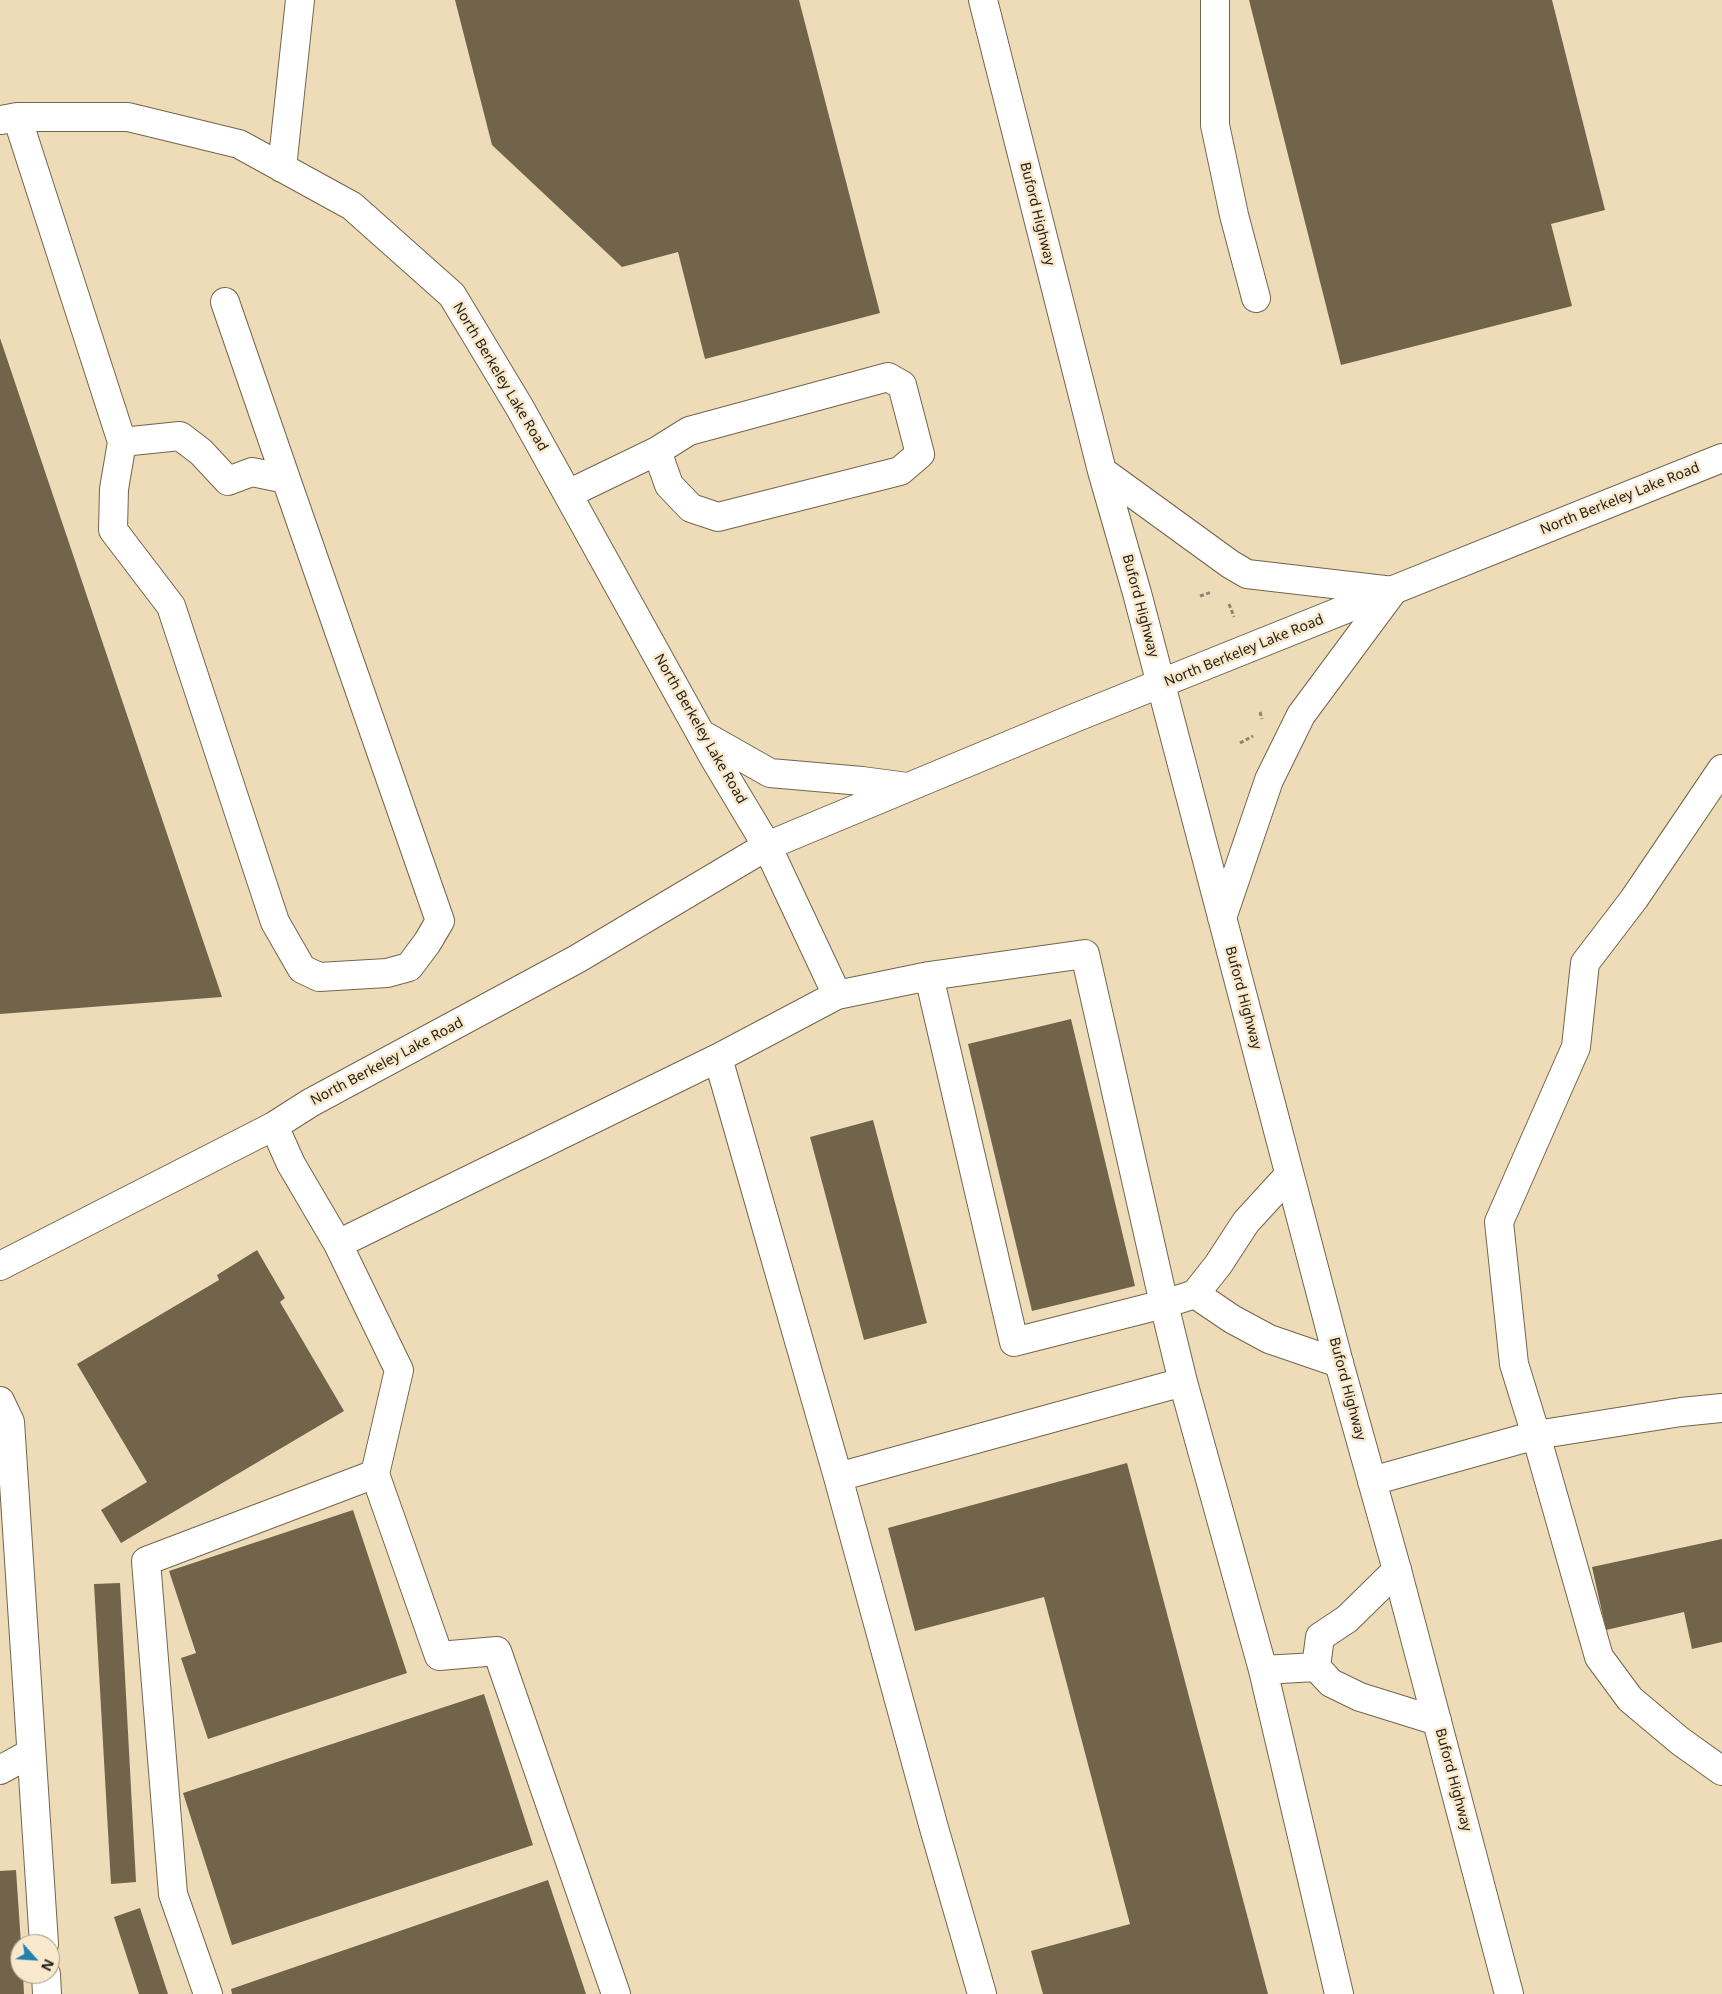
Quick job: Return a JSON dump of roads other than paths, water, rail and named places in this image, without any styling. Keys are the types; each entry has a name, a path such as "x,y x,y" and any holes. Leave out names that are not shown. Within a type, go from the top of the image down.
{"street":[{"path":"282,168 300,0"},
{"name":"Buford Highway","path":"983,0 1102,471 1161,685 1339,1363 1397,1570 1509,1994"},
{"path":"1215,0 1215,125 1234,215 1256,298"},
{"name":"North Berkeley Lake Road","path":"9,118 128,117 240,144 352,206 452,295 520,408 701,734 767,846"},
{"path":"9,118 122,442 114,490 112,530 171,606 275,922 302,969 319,977 386,973 410,966 440,921 225,302"},
{"path":"568,494 657,451 689,431 888,377 902,386 920,454 900,471 718,517 691,508 669,485 657,451"},
{"path":"122,442 180,436 201,452 228,480 252,472 286,479"},
{"name":"North Berkeley Lake Road","path":"0,1266 274,1126 318,1099 578,959 767,846 1072,719 1161,685 1722,458"},
{"path":"1102,471 1230,564 1247,574 1393,591 1301,715 1268,780 1222,918"},
{"path":"701,734 770,774 862,781 908,787"},
{"path":"1722,769 1634,900 1584,963 1576,1047 1499,1222 1514,1364 1599,1657 1630,1699 1680,1741 1722,1771"},
{"path":"767,846 837,996"},
{"path":"338,1244 718,1058 837,996 929,976 1085,954 1183,1382 1263,1670 1339,1994"},
{"path":"929,976 1014,1342 1164,1304 1195,1294 1218,1265 1246,1222 1289,1174"},
{"path":"718,1058 838,1477 931,1819 982,1994"},
{"path":"274,1126 291,1164 338,1244 399,1370 375,1474 439,1656 497,1651 616,1994"},
{"path":"1195,1294 1232,1319 1269,1339 1339,1363"},
{"path":"838,1477 1183,1382"},
{"path":"0,1401 10,1422 8,1502 31,1753 43,1934"},
{"path":"1372,1481 1536,1435 1681,1412 1722,1408"},
{"path":"208,1994 173,1894 146,1561 375,1474"},
{"path":"1316,1667 1320,1637 1347,1619 1397,1570"},
{"path":"1263,1670 1316,1667"},
{"path":"1316,1667 1331,1683 1360,1697 1437,1721"},
{"path":"0,1770 31,1753"}]}
